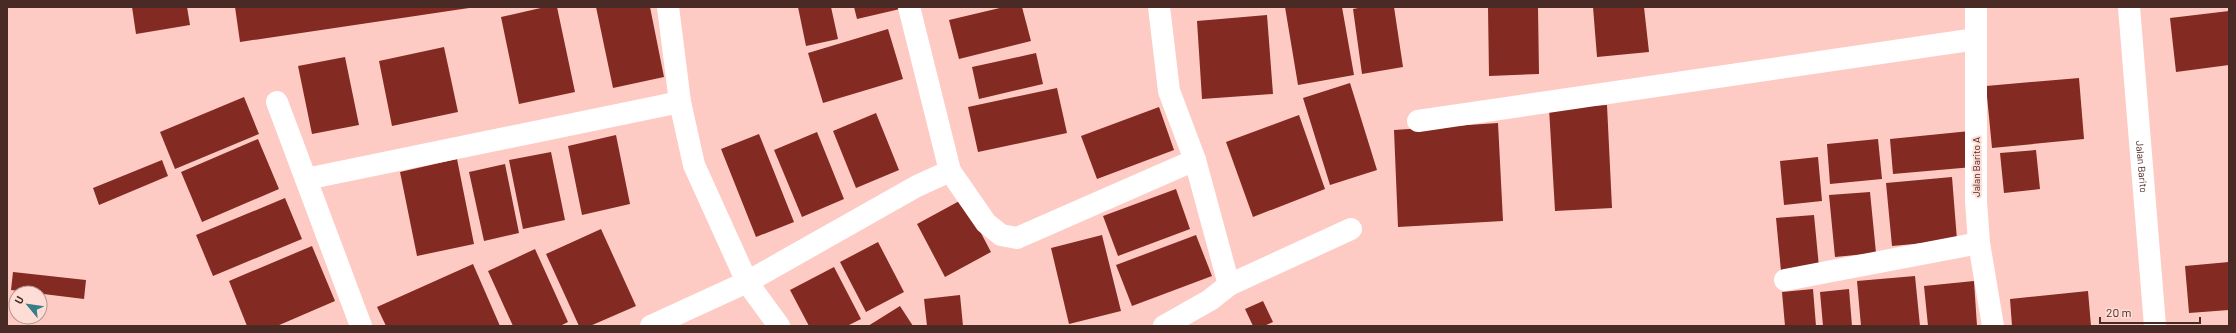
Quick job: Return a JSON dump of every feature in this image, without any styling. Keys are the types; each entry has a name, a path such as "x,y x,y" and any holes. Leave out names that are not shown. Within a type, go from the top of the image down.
{"street":[{"path":"668,7 680,102 694,165 747,282 779,326"},
{"path":"909,7 950,171 986,223 1001,235 1017,238 1195,160"},
{"path":"1159,7 1169,91 1195,160 1229,285"},
{"name":"Jalan Barito A","path":"1976,7 1976,201 1979,243 1993,326"},
{"name":"Jalan Barito","path":"2129,7 2155,326"},
{"path":"1418,121 1976,39"},
{"path":"277,102 362,326"},
{"path":"306,179 680,102"},
{"path":"651,326 747,282 917,186 950,171"},
{"path":"1164,326 1186,321 1229,285 1351,229"},
{"path":"1785,280 1979,243"}],"building":[{"path":"132,7 187,7 190,25 136,34"},
{"path":"235,7 469,7 469,8 240,42"},
{"path":"545,7 557,7 575,92 519,104 501,17"},
{"path":"596,7 650,7 664,77 613,88"},
{"path":"798,7 831,7 838,39 806,46"},
{"path":"854,7 900,7 900,9 857,19"},
{"path":"1004,7 1022,7 1031,41 959,59 949,20"},
{"path":"1285,7 1342,7 1354,75 1298,85"},
{"path":"1363,7 1394,7 1403,67 1362,74 1353,9"},
{"path":"1488,7 1538,7 1539,74 1489,76"},
{"path":"1593,7 1644,7 1649,52 1597,57"},
{"path":"2229,11 2229,65 2176,72 2170,18"},
{"path":"1267,15 1273,94 1202,99 1197,21"},
{"path":"888,29 903,79 823,103 808,53"},
{"path":"444,47 458,112 392,126 379,61"},
{"path":"1036,53 1043,84 979,99 972,67"},
{"path":"345,57 359,125 312,134 298,66"},
{"path":"2079,78 2084,139 1992,148 1986,86"},
{"path":"1350,83 1377,170 1330,185 1303,98"},
{"path":"1057,88 1067,133 978,152 968,107"},
{"path":"244,97 259,134 175,169 160,132"},
{"path":"1607,105 1612,208 1555,211 1549,108"},
{"path":"1159,107 1174,150 1097,179 1081,136"},
{"path":"876,113 899,170 856,188 833,131"},
{"path":"1299,115 1325,189 1253,217 1226,142"},
{"path":"1498,123 1503,221 1398,227 1394,130"},
{"path":"1970,131 1973,167 1893,174 1890,139"},
{"path":"817,132 844,199 802,217 774,150"},
{"path":"759,134 794,222 756,237 721,149"},
{"path":"616,135 630,204 582,215 568,146"},
{"path":"258,139 279,189 202,222 181,172"},
{"path":"1878,139 1882,179 1830,184 1827,144"},
{"path":"2036,150 2040,189 2004,193 2000,153"},
{"path":"551,152 565,220 523,229 509,160"},
{"path":"1818,157 1822,201 1784,205 1780,161"},
{"path":"457,159 474,244 417,256 400,172"},
{"path":"162,160 168,176 99,205 93,188"},
{"path":"505,164 519,233 484,241 469,172"},
{"path":"1952,177 1957,240 1892,246 1886,183"},
{"path":"1176,189 1190,229 1118,256 1103,216"},
{"path":"1870,192 1876,253 1835,257 1829,195"},
{"path":"285,198 302,239 213,276 196,235"},
{"path":"963,199 991,252 945,277 917,224"},
{"path":"1814,215 1819,267 1781,271 1776,218"},
{"path":"601,229 636,306 590,326 579,326 546,254"},
{"path":"1102,235 1121,311 1069,324 1051,248"},
{"path":"1196,235 1212,276 1132,306 1116,265"},
{"path":"878,242 904,292 866,312 840,262"},
{"path":"312,246 335,301 277,326 247,326 229,281"},
{"path":"535,249 568,322 560,326 513,326 488,271"},
{"path":"2229,262 2229,310 2189,313 2185,266"},
{"path":"473,264 500,326 386,326 377,307"},
{"path":"834,267 861,319 847,326 809,326 790,290"},
{"path":"13,272 86,280 84,299 48,295 48,285 12,285"},
{"path":"1915,276 1920,326 1861,326 1857,281"},
{"path":"1974,281 1977,326 1928,326 1924,286"},
{"path":"1813,289 1816,326 1785,326 1782,292"},
{"path":"1849,289 1852,326 1823,326 1820,292"},
{"path":"2088,291 2091,326 2012,326 2010,299"},
{"path":"960,295 963,326 927,326 924,299"},
{"path":"1263,301 1273,322 1264,326 1253,326 1245,309"},
{"path":"900,306 913,326 868,326"}]}
